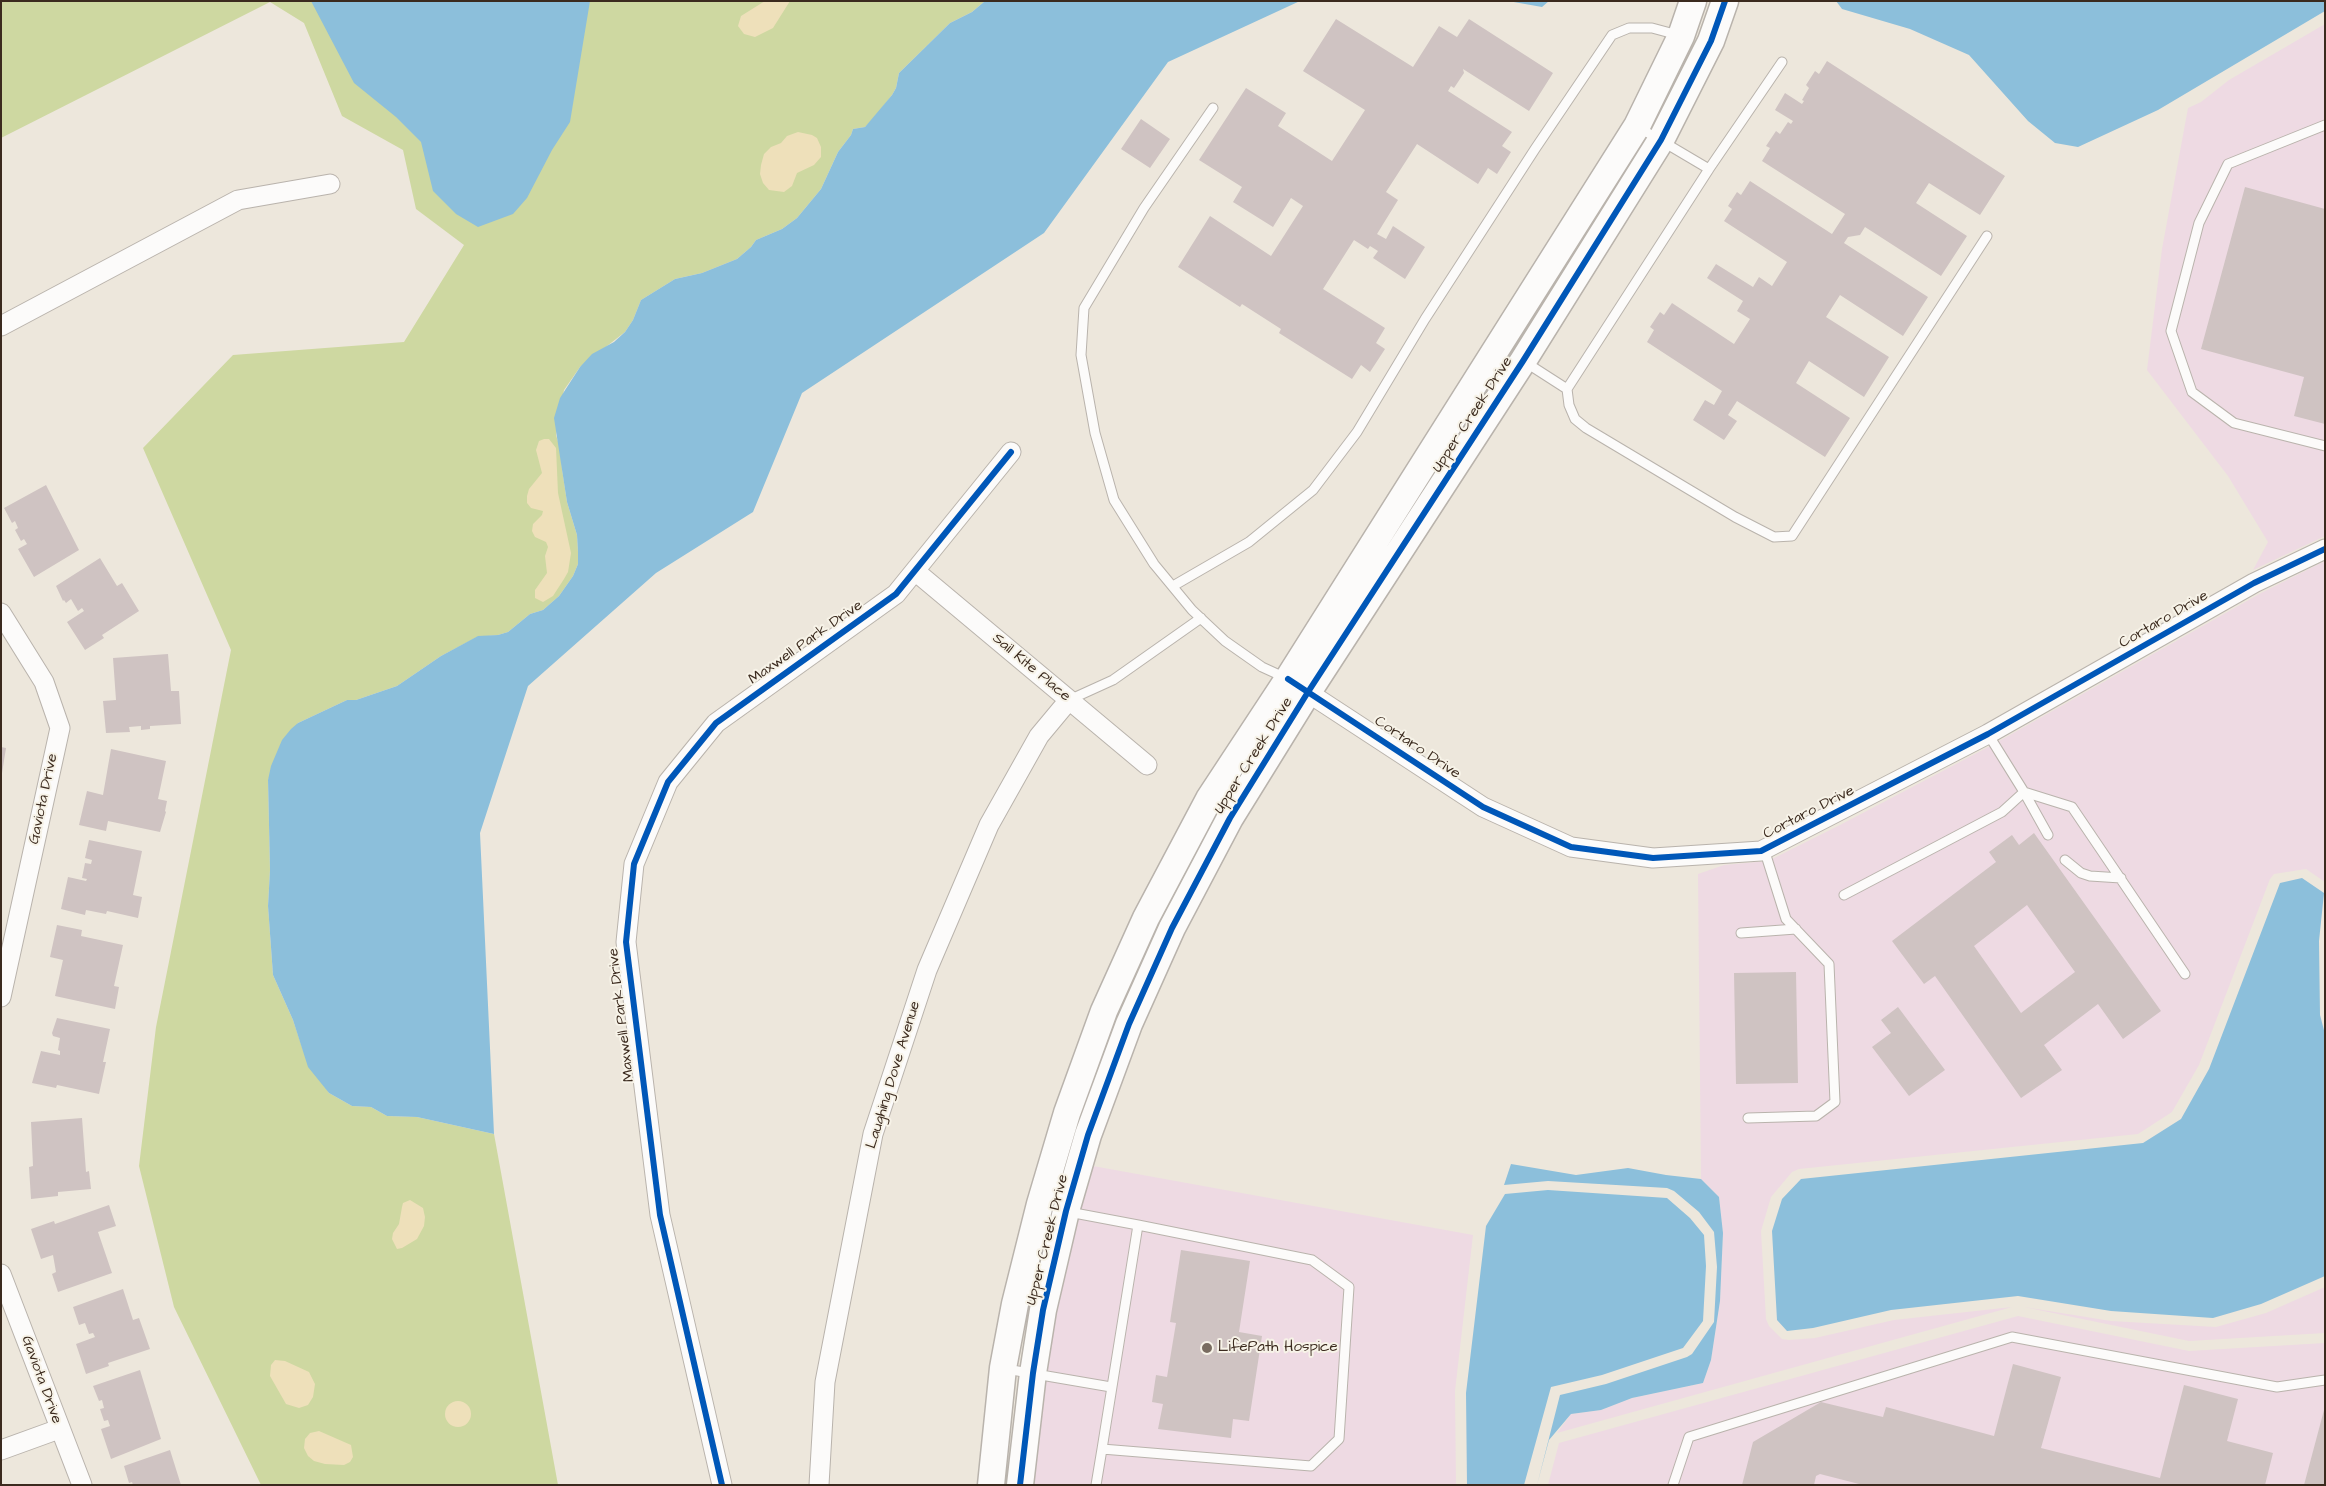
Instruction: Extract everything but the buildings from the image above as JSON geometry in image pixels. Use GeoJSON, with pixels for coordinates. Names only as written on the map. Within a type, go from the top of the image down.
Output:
{"type":"FeatureCollection","features":[{"type":"Feature","properties":{"kind":"street","name":"Upper Creek Drive"},"geometry":{"type":"LineString","coordinates":[[1020,1485],[1033,1373],[1043,1310],[1066,1211],[1088,1135],[1129,1024],[1172,928],[1298,686],[1637,126],[1681,36],[1693,1]]}},
{"type":"Feature","properties":{"kind":"street","name":"Upper Creek Drive"},"geometry":{"type":"LineString","coordinates":[[991,1485],[1004,1368],[1015,1304],[1040,1204],[1067,1114],[1104,1011],[1146,918],[1209,799],[1298,686],[1523,361],[1661,140],[1711,41],[1725,1]]}},
{"type":"Feature","properties":{"kind":"street"},"geometry":{"type":"LineString","coordinates":[[1,326],[238,200],[330,184]]}},
{"type":"Feature","properties":{"kind":"street","name":"Maxwell Park Drive"},"geometry":{"type":"LineString","coordinates":[[722,1485],[660,1214],[626,942],[634,864],[668,782],[716,723],[896,594],[1011,452]]}},
{"type":"Feature","properties":{"kind":"street","name":"Cortaro Drive"},"geometry":{"type":"LineString","coordinates":[[1298,686],[1483,807],[1571,847],[1653,858],[1764,849],[1988,734],[2254,583],[2325,549]]}},
{"type":"Feature","properties":{"kind":"street","name":"Sail Kite Place"},"geometry":{"type":"LineString","coordinates":[[916,571],[1147,765]]}},
{"type":"Feature","properties":{"kind":"street","name":"Gaviota Drive"},"geometry":{"type":"LineString","coordinates":[[1,613],[44,682],[60,728],[1,997]]}},
{"type":"Feature","properties":{"kind":"street","name":"Laughing Dove Avenue"},"geometry":{"type":"LineString","coordinates":[[819,1485],[824,1382],[873,1134],[927,970],[989,825],[1039,736],[1069,700]]}},
{"type":"Feature","properties":{"kind":"street","name":"Gaviota Drive"},"geometry":{"type":"LineString","coordinates":[[1,1274],[82,1485]]}},
{"type":"Feature","properties":{"kind":"street"},"geometry":{"type":"LineString","coordinates":[[1,1450],[59,1429]]}},
{"type":"Feature","properties":{"kind":"lane"},"geometry":{"type":"LineString","coordinates":[[1173,586],[1248,542],[1313,490],[1357,432],[1430,311],[1535,149],[1612,35],[1629,28],[1652,28],[1681,36]]}},
{"type":"Feature","properties":{"kind":"lane"},"geometry":{"type":"LineString","coordinates":[[1782,62],[1709,169],[1567,389],[1568,405],[1575,419],[1586,428],[1735,516],[1774,537],[1792,536],[1987,236]]}},
{"type":"Feature","properties":{"kind":"lane"},"geometry":{"type":"LineString","coordinates":[[1213,108],[1144,208],[1084,308],[1081,355],[1095,433],[1114,500],[1154,564],[1201,618],[1225,641],[1262,667],[1298,686]]}},
{"type":"Feature","properties":{"kind":"lane"},"geometry":{"type":"LineString","coordinates":[[2325,125],[2228,164],[2199,223],[2171,331],[2192,392],[2234,423],[2325,446]]}},
{"type":"Feature","properties":{"kind":"lane"},"geometry":{"type":"LineString","coordinates":[[1637,126],[1709,169]]}},
{"type":"Feature","properties":{"kind":"lane"},"geometry":{"type":"LineString","coordinates":[[1523,361],[1567,389]]}},
{"type":"Feature","properties":{"kind":"lane"},"geometry":{"type":"LineString","coordinates":[[1069,700],[1113,680],[1201,618]]}},
{"type":"Feature","properties":{"kind":"lane"},"geometry":{"type":"LineString","coordinates":[[1988,734],[2048,834]]}},
{"type":"Feature","properties":{"kind":"lane"},"geometry":{"type":"LineString","coordinates":[[2024,792],[2072,807],[2185,974]]}},
{"type":"Feature","properties":{"kind":"lane"},"geometry":{"type":"LineString","coordinates":[[1844,895],[2002,812],[2024,792]]}},
{"type":"Feature","properties":{"kind":"lane"},"geometry":{"type":"LineString","coordinates":[[1748,1118],[1816,1116],[1835,1102],[1829,964],[1786,919],[1764,849]]}},
{"type":"Feature","properties":{"kind":"lane"},"geometry":{"type":"LineString","coordinates":[[2065,860],[2081,873],[2090,876],[2121,878]]}},
{"type":"Feature","properties":{"kind":"lane"},"geometry":{"type":"LineString","coordinates":[[1741,933],[1796,929]]}},
{"type":"Feature","properties":{"kind":"lane"},"geometry":{"type":"LineString","coordinates":[[1066,1211],[1312,1260],[1348,1287],[1339,1439],[1311,1466],[1102,1449]]}},
{"type":"Feature","properties":{"kind":"lane"},"geometry":{"type":"LineString","coordinates":[[1096,1485],[1138,1225]]}},
{"type":"Feature","properties":{"kind":"lane"},"geometry":{"type":"LineString","coordinates":[[1673,1485],[1688,1438],[2012,1337],[2277,1387],[2325,1380]]}},
{"type":"Feature","properties":{"kind":"lane"},"geometry":{"type":"LineString","coordinates":[[1004,1368],[1111,1387]]}},
{"type":"Feature","properties":{"kind":"shaded area"},"geometry":{"type":"Polygon","coordinates":[[[2325,24],[2325,536],[2253,570],[2268,542],[2228,476],[2147,370],[2162,249],[2188,108],[2201,102],[2229,80],[2325,24]]]}},
{"type":"Feature","properties":{"kind":"shaded area"},"geometry":{"type":"Polygon","coordinates":[[[2325,561],[2325,882],[2306,869],[2274,874],[2270,879],[2199,1065],[2172,1112],[2138,1134],[1799,1169],[1792,1172],[1771,1197],[1761,1231],[1766,1319],[1769,1326],[1782,1339],[1815,1338],[1894,1320],[2012,1307],[1557,1433],[1571,1414],[1601,1410],[1632,1398],[1703,1383],[1711,1360],[1720,1301],[1723,1233],[1719,1197],[1701,1179],[1698,874],[1724,865],[1768,861],[1994,744],[2261,593],[2325,561]]]}},
{"type":"Feature","properties":{"kind":"shaded area"},"geometry":{"type":"Polygon","coordinates":[[[1093,1166],[1473,1235],[1455,1391],[1456,1485],[1033,1485],[1045,1375],[1056,1313],[1078,1214],[1093,1166]]]}},
{"type":"Feature","properties":{"kind":"shaded area"},"geometry":{"type":"Polygon","coordinates":[[[2325,1287],[2325,1333],[2189,1341],[2024,1307],[2111,1321],[2216,1327],[2266,1313],[2325,1287]]]}},
{"type":"Feature","properties":{"kind":"shaded area"},"geometry":{"type":"Polygon","coordinates":[[[2018,1316],[2189,1351],[2325,1343],[2325,1485],[1548,1485],[1559,1443],[2018,1316]]]}},
{"type":"Feature","properties":{"kind":"green space"},"geometry":{"type":"Polygon","coordinates":[[[1,1],[985,1],[972,12],[950,23],[899,73],[896,88],[892,95],[872,121],[865,127],[853,129],[851,135],[838,152],[821,189],[797,218],[782,229],[756,240],[737,259],[702,273],[675,279],[641,300],[633,320],[625,332],[580,367],[564,390],[556,435],[561,451],[567,502],[577,535],[578,552],[578,564],[573,576],[559,596],[543,610],[530,614],[508,632],[477,637],[441,656],[397,686],[356,700],[347,700],[298,723],[268,780],[270,870],[268,906],[273,975],[293,1020],[303,1050],[329,1093],[352,1106],[371,1107],[387,1116],[417,1117],[494,1134],[558,1485],[261,1485],[174,1307],[139,1166],[156,1027],[231,650],[143,448],[233,355],[404,342],[464,245],[416,209],[403,150],[342,116],[304,23],[270,2],[1,138],[1,1]]]}},
{"type":"Feature","properties":{"kind":"sand"},"geometry":{"type":"Polygon","coordinates":[[[765,1],[790,1],[773,28],[755,37],[744,34],[738,26],[741,16],[765,1]]]}},
{"type":"Feature","properties":{"kind":"sand"},"geometry":{"type":"Polygon","coordinates":[[[798,132],[817,138],[821,147],[821,157],[814,165],[797,173],[792,186],[784,192],[769,190],[763,183],[760,174],[764,154],[771,147],[781,143],[787,136],[798,132]]]}},
{"type":"Feature","properties":{"kind":"sand"},"geometry":{"type":"Polygon","coordinates":[[[549,439],[556,448],[558,493],[571,553],[568,572],[553,596],[543,602],[535,598],[535,590],[547,573],[545,556],[548,547],[546,542],[535,537],[532,531],[533,524],[542,515],[543,511],[531,508],[527,503],[527,496],[529,489],[542,473],[536,450],[539,441],[549,439]]]}},
{"type":"Feature","properties":{"kind":"sand"},"geometry":{"type":"Polygon","coordinates":[[[410,1200],[423,1208],[424,1226],[417,1239],[397,1249],[392,1239],[393,1233],[399,1224],[403,1203],[410,1200]]]}},
{"type":"Feature","properties":{"kind":"sand"},"geometry":{"type":"Polygon","coordinates":[[[275,1360],[285,1361],[309,1372],[315,1384],[313,1397],[308,1405],[299,1408],[286,1404],[270,1376],[271,1365],[275,1360]]]}},
{"type":"Feature","properties":{"kind":"sand"},"geometry":{"type":"Polygon","coordinates":[[[458,1401],[467,1405],[471,1414],[467,1423],[458,1427],[449,1423],[445,1414],[449,1405],[458,1401]]]}},
{"type":"Feature","properties":{"kind":"sand"},"geometry":{"type":"Polygon","coordinates":[[[319,1431],[351,1445],[353,1457],[350,1462],[344,1465],[325,1464],[314,1461],[308,1456],[304,1448],[305,1439],[310,1433],[319,1431]]]}},
{"type":"Feature","properties":{"kind":"water"},"geometry":{"type":"Polygon","coordinates":[[[311,1],[590,1],[570,122],[552,150],[527,198],[513,214],[478,227],[456,214],[433,191],[421,142],[396,117],[354,83],[311,1]]]}},
{"type":"Feature","properties":{"kind":"water"},"geometry":{"type":"Polygon","coordinates":[[[985,1],[1300,1],[1168,62],[1044,233],[802,393],[753,512],[656,573],[528,686],[480,833],[494,1134],[417,1117],[387,1116],[371,1107],[352,1106],[329,1093],[308,1067],[293,1020],[273,975],[268,906],[270,870],[268,780],[271,766],[282,740],[298,723],[347,700],[356,700],[397,686],[441,656],[478,636],[498,635],[508,632],[530,614],[543,610],[559,596],[573,576],[578,564],[578,552],[577,535],[567,502],[554,418],[560,398],[580,367],[592,354],[614,342],[625,332],[633,320],[641,300],[675,279],[702,273],[737,259],[756,240],[782,229],[797,218],[821,189],[838,152],[851,135],[853,129],[865,127],[892,95],[896,88],[899,73],[950,23],[972,12],[985,1]]]}},
{"type":"Feature","properties":{"kind":"water"},"geometry":{"type":"Polygon","coordinates":[[[1508,1],[1549,1],[1542,7],[1508,1]]]}},
{"type":"Feature","properties":{"kind":"water"},"geometry":{"type":"Polygon","coordinates":[[[1836,1],[2325,1],[2325,11],[2158,110],[2078,147],[2055,143],[2028,121],[1969,55],[1910,29],[1842,9],[1836,1]]]}},
{"type":"Feature","properties":{"kind":"water"},"geometry":{"type":"Polygon","coordinates":[[[2302,878],[2324,893],[2319,941],[2320,1015],[2325,1034],[2325,1276],[2261,1304],[2213,1318],[2111,1311],[2018,1296],[1891,1310],[1813,1328],[1787,1331],[1777,1320],[1772,1231],[1782,1199],[1801,1179],[2143,1143],[2181,1119],[2209,1069],[2280,883],[2302,878]]]}},
{"type":"Feature","properties":{"kind":"water"},"geometry":{"type":"Polygon","coordinates":[[[1511,1164],[1576,1175],[1628,1168],[1701,1179],[1719,1197],[1723,1233],[1720,1301],[1711,1360],[1703,1383],[1632,1398],[1601,1410],[1571,1414],[1549,1440],[1537,1485],[1560,1395],[1606,1384],[1692,1354],[1714,1322],[1717,1267],[1714,1232],[1699,1212],[1674,1191],[1667,1188],[1548,1181],[1504,1185],[1511,1164]]]}},
{"type":"Feature","properties":{"kind":"water"},"geometry":{"type":"Polygon","coordinates":[[[1548,1190],[1667,1198],[1690,1218],[1704,1235],[1706,1266],[1703,1321],[1683,1348],[1602,1375],[1551,1387],[1524,1485],[1467,1485],[1466,1393],[1486,1226],[1505,1194],[1548,1190]]]}},
{"type":"Feature","properties":{"kind":"cycle path"},"geometry":{"type":"LineString","coordinates":[[1020,1485],[1033,1373],[1043,1310],[1066,1211],[1088,1135],[1129,1024],[1172,928],[1230,818],[1308,692],[1523,361],[1661,140],[1711,41],[1725,1]]}},
{"type":"Feature","properties":{"kind":"cycle path"},"geometry":{"type":"LineString","coordinates":[[722,1485],[660,1215],[626,942],[634,864],[668,782],[716,723],[896,594],[1011,452]]}},
{"type":"Feature","properties":{"kind":"cycle path"},"geometry":{"type":"LineString","coordinates":[[1288,679],[1483,807],[1571,847],[1653,858],[1761,851],[1988,734],[2254,583],[2325,549]]}},
{"type":"Feature","properties":{"kind":"place","name":"LifePath Hospice"},"geometry":{"type":"Point","coordinates":[1207,1348]}}]}
